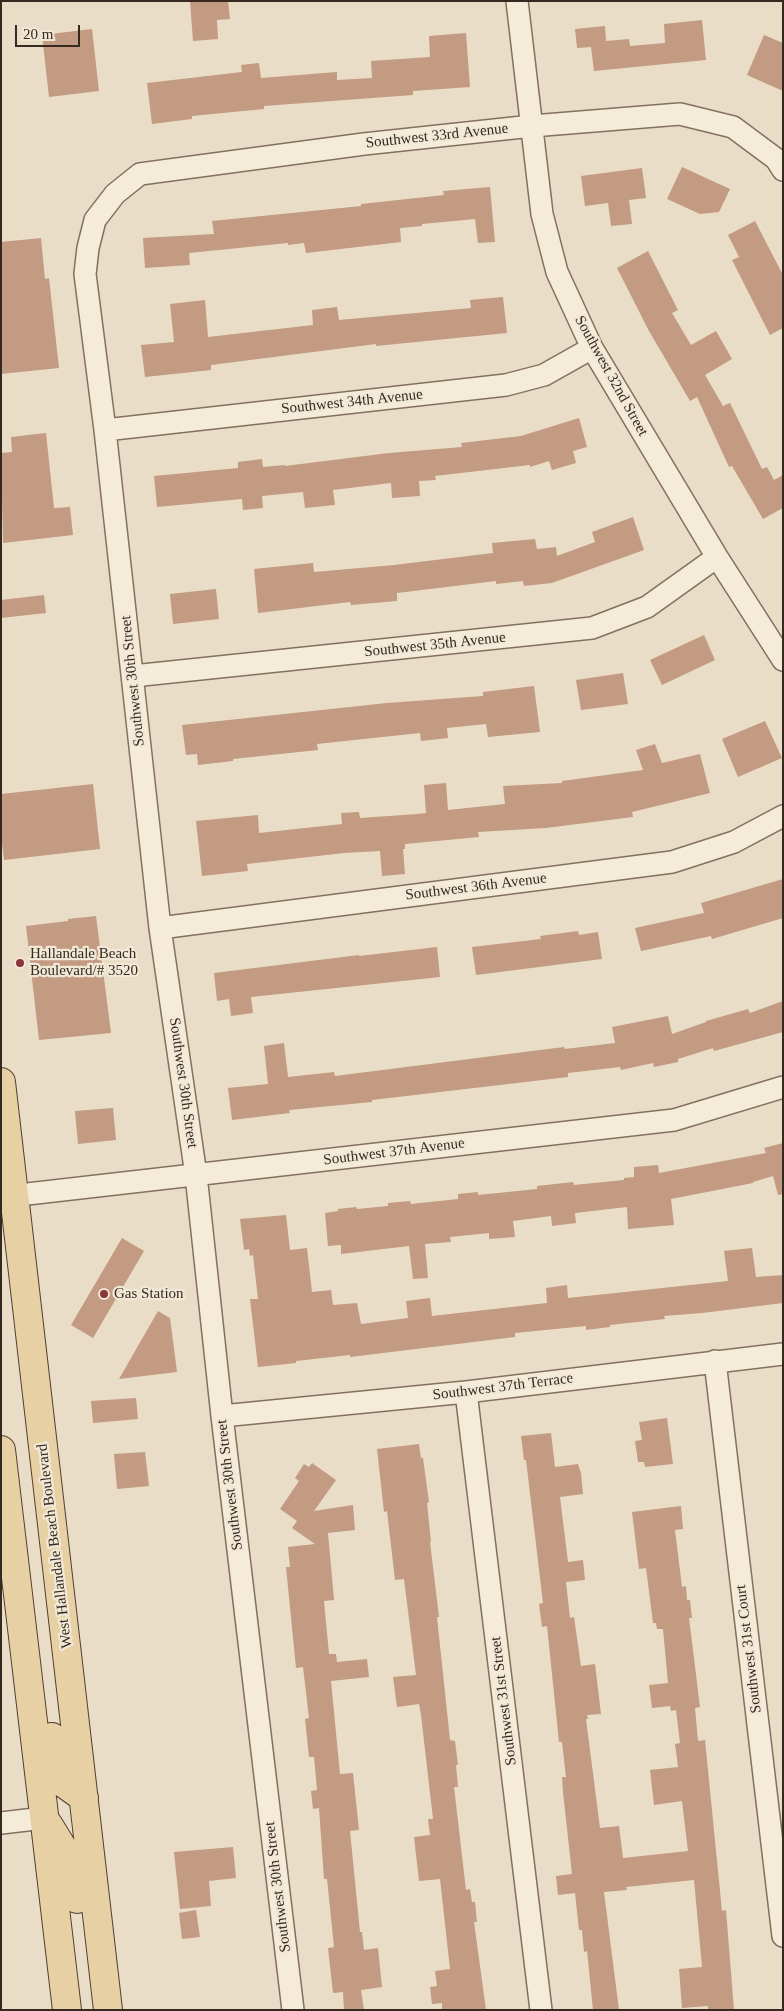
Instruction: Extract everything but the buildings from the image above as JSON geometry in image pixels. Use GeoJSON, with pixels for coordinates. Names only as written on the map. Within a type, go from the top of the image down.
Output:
{"type":"FeatureCollection","features":[{"type":"Feature","properties":{"kind":"main road","name":"West Hallandale Beach Boulevard"},"geometry":{"type":"LineString","coordinates":[[1,1082],[8,1197],[84,1798],[108,2010]]}},
{"type":"Feature","properties":{"kind":"main road"},"geometry":{"type":"LineString","coordinates":[[1,1450],[10,1608],[44,1818],[67,2010]]}},
{"type":"Feature","properties":{"kind":"main road"},"geometry":{"type":"LineString","coordinates":[[10,1608],[31,1616],[37,1625],[55,1765],[66,1785],[84,1798]]}},
{"type":"Feature","properties":{"kind":"main road"},"geometry":{"type":"LineString","coordinates":[[44,1818],[72,1863],[90,2010]]}},
{"type":"Feature","properties":{"kind":"street","name":"Southwest 32nd Street"},"geometry":{"type":"LineString","coordinates":[[516,1],[542,214],[557,272],[592,348],[717,557],[783,660]]}},
{"type":"Feature","properties":{"kind":"street","name":"Southwest 33rd Avenue"},"geometry":{"type":"LineString","coordinates":[[140,174],[364,144],[532,126],[680,114],[733,126],[776,159],[783,170]]}},
{"type":"Feature","properties":{"kind":"street","name":"Southwest 30th Street"},"geometry":{"type":"LineString","coordinates":[[140,174],[115,194],[95,220],[88,248],[85,274],[105,430],[160,928],[196,1175],[222,1416],[293,2010]]}},
{"type":"Feature","properties":{"kind":"street","name":"Southwest 34th Avenue"},"geometry":{"type":"LineString","coordinates":[[105,430],[506,385],[544,375],[592,348]]}},
{"type":"Feature","properties":{"kind":"street","name":"Southwest 35th Avenue"},"geometry":{"type":"LineString","coordinates":[[133,676],[592,628],[648,607],[717,557]]}},
{"type":"Feature","properties":{"kind":"street","name":"Southwest 36th Avenue"},"geometry":{"type":"LineString","coordinates":[[160,928],[672,862],[734,842],[783,816]]}},
{"type":"Feature","properties":{"kind":"street","name":"Southwest 37th Avenue"},"geometry":{"type":"LineString","coordinates":[[8,1197],[674,1120],[783,1087]]}},
{"type":"Feature","properties":{"kind":"street","name":"Southwest 37th Terrace"},"geometry":{"type":"LineString","coordinates":[[222,1416],[466,1392],[783,1354]]}},
{"type":"Feature","properties":{"kind":"street","name":"Southwest 31st Court"},"geometry":{"type":"LineString","coordinates":[[715,1361],[783,1936]]}},
{"type":"Feature","properties":{"kind":"street","name":"Southwest 31st Street"},"geometry":{"type":"LineString","coordinates":[[466,1392],[541,2010]]}},
{"type":"Feature","properties":{"kind":"street"},"geometry":{"type":"LineString","coordinates":[[1,1823],[44,1818]]}},
{"type":"Feature","properties":{"kind":"place","name":"Hallandale Beach Boulevard/# 3520"},"geometry":{"type":"Point","coordinates":[20,963]}},
{"type":"Feature","properties":{"kind":"place","name":"Gas Station"},"geometry":{"type":"Point","coordinates":[104,1294]}}]}
